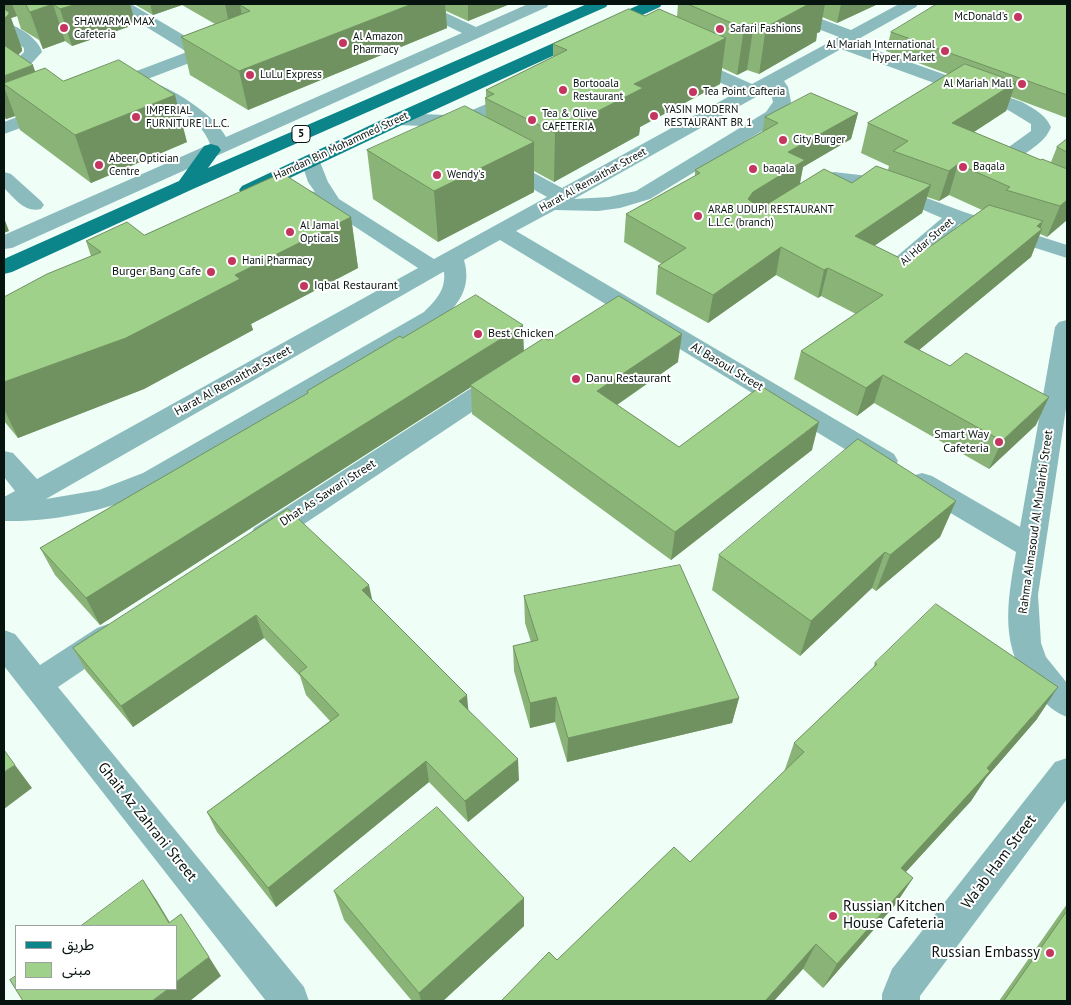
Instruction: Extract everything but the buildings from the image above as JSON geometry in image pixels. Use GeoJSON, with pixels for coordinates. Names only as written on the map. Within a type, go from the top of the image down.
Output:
{"type":"FeatureCollection","features":[{"type":"Feature","properties":{"kind":"main road","name":"Hamdan Bin Mohammed Street"},"geometry":{"type":"LineString","coordinates":[[4,267],[186,185],[600,4]]}},
{"type":"Feature","properties":{"kind":"main road","name":"Hamdan Bin Mohammed Street"},"geometry":{"type":"LineString","coordinates":[[228,199],[399,119],[654,4]]}},
{"type":"Feature","properties":{"kind":"main road"},"geometry":{"type":"LineString","coordinates":[[186,185],[215,148]]}},
{"type":"Feature","properties":{"kind":"street"},"geometry":{"type":"LineString","coordinates":[[120,4],[200,52]]}},
{"type":"Feature","properties":{"kind":"street"},"geometry":{"type":"LineString","coordinates":[[414,4],[476,33]]}},
{"type":"Feature","properties":{"kind":"street"},"geometry":{"type":"LineString","coordinates":[[4,243],[542,4]]}},
{"type":"Feature","properties":{"kind":"street"},"geometry":{"type":"LineString","coordinates":[[767,4],[878,56],[1014,106],[1035,117],[1040,123],[1042,130],[1039,136],[1006,158],[1006,165],[1014,173],[1067,196]]}},
{"type":"Feature","properties":{"kind":"street","name":"Harat Al Remaithat Street"},"geometry":{"type":"LineString","coordinates":[[4,511],[443,263],[910,4]]}},
{"type":"Feature","properties":{"kind":"street"},"geometry":{"type":"LineString","coordinates":[[4,70],[20,65],[33,52],[32,46],[10,25]]}},
{"type":"Feature","properties":{"kind":"street"},"geometry":{"type":"LineString","coordinates":[[88,96],[236,38]]}},
{"type":"Feature","properties":{"kind":"street"},"geometry":{"type":"LineString","coordinates":[[670,53],[753,91]]}},
{"type":"Feature","properties":{"kind":"street"},"geometry":{"type":"LineString","coordinates":[[134,79],[206,121],[216,133],[215,148]]}},
{"type":"Feature","properties":{"kind":"street"},"geometry":{"type":"LineString","coordinates":[[486,155],[557,200],[575,206],[600,206],[623,202],[643,195],[773,116],[782,102],[779,87],[773,80]]}},
{"type":"Feature","properties":{"kind":"street"},"geometry":{"type":"LineString","coordinates":[[399,119],[445,121],[469,118],[533,89]]}},
{"type":"Feature","properties":{"kind":"street"},"geometry":{"type":"LineString","coordinates":[[4,128],[69,103]]}},
{"type":"Feature","properties":{"kind":"street"},"geometry":{"type":"LineString","coordinates":[[310,161],[318,182],[332,203]]}},
{"type":"Feature","properties":{"kind":"street"},"geometry":{"type":"LineString","coordinates":[[4,178],[34,205]]}},
{"type":"Feature","properties":{"kind":"street","name":"Al Hdar Street"},"geometry":{"type":"LineString","coordinates":[[789,204],[827,180],[852,178],[957,216],[1067,252]]}},
{"type":"Feature","properties":{"kind":"street"},"geometry":{"type":"LineString","coordinates":[[4,511],[33,512],[56,510],[95,502],[154,480],[432,317],[444,306],[452,294],[456,276],[443,263],[332,203],[295,193],[254,187]]}},
{"type":"Feature","properties":{"kind":"street","name":"Al Hdar Street"},"geometry":{"type":"LineString","coordinates":[[897,268],[957,216]]}},
{"type":"Feature","properties":{"kind":"street","name":"Al Basoul Street"},"geometry":{"type":"LineString","coordinates":[[500,232],[1031,547]]}},
{"type":"Feature","properties":{"kind":"street"},"geometry":{"type":"LineString","coordinates":[[596,320],[621,303]]}},
{"type":"Feature","properties":{"kind":"street","name":"Rahma Almasoud Al Muhairbi Street"},"geometry":{"type":"LineString","coordinates":[[1067,327],[1022,595],[1021,627],[1025,649],[1034,666],[1048,686],[1067,703]]}},
{"type":"Feature","properties":{"kind":"street","name":"Dhat As Sawari Street"},"geometry":{"type":"LineString","coordinates":[[241,550],[521,368]]}},
{"type":"Feature","properties":{"kind":"street"},"geometry":{"type":"LineString","coordinates":[[4,460],[33,493]]}},
{"type":"Feature","properties":{"kind":"street"},"geometry":{"type":"LineString","coordinates":[[36,684],[126,625]]}},
{"type":"Feature","properties":{"kind":"street","name":"Ghait Az Zahrani Street"},"geometry":{"type":"LineString","coordinates":[[4,643],[290,1001]]}},
{"type":"Feature","properties":{"kind":"street","name":"Wa'ab Ham Street"},"geometry":{"type":"LineString","coordinates":[[901,1001],[901,994],[906,984],[1067,773]]}},
{"type":"Feature","properties":{"kind":"place","name":"McDonald's"},"geometry":{"type":"Point","coordinates":[1018,17]}},
{"type":"Feature","properties":{"kind":"place","name":"SHAWARMA MAX Cafeteria"},"geometry":{"type":"Point","coordinates":[64,28]}},
{"type":"Feature","properties":{"kind":"place","name":"Safari Fashions"},"geometry":{"type":"Point","coordinates":[720,29]}},
{"type":"Feature","properties":{"kind":"place","name":"Al Amazon Pharmacy"},"geometry":{"type":"Point","coordinates":[343,43]}},
{"type":"Feature","properties":{"kind":"place","name":"Al Mariah International Hyper Market"},"geometry":{"type":"Point","coordinates":[945,51]}},
{"type":"Feature","properties":{"kind":"place","name":"LuLu Express"},"geometry":{"type":"Point","coordinates":[250,75]}},
{"type":"Feature","properties":{"kind":"place","name":"Al Mariah Mall"},"geometry":{"type":"Point","coordinates":[1022,84]}},
{"type":"Feature","properties":{"kind":"place","name":"Bortooala Restaurant"},"geometry":{"type":"Point","coordinates":[563,90]}},
{"type":"Feature","properties":{"kind":"place","name":"Tea Point Cafteria"},"geometry":{"type":"Point","coordinates":[693,92]}},
{"type":"Feature","properties":{"kind":"place","name":"YASIN MODERN RESTAURANT BR 1"},"geometry":{"type":"Point","coordinates":[654,116]}},
{"type":"Feature","properties":{"kind":"place","name":"IMPERIAL FURNITURE L.L.C."},"geometry":{"type":"Point","coordinates":[136,117]}},
{"type":"Feature","properties":{"kind":"place","name":"Tea & Olive CAFETERIA"},"geometry":{"type":"Point","coordinates":[532,120]}},
{"type":"Feature","properties":{"kind":"place","name":"City Burger"},"geometry":{"type":"Point","coordinates":[783,140]}},
{"type":"Feature","properties":{"kind":"place","name":"Abeer Optician Centre"},"geometry":{"type":"Point","coordinates":[99,165]}},
{"type":"Feature","properties":{"kind":"place","name":"Baqala"},"geometry":{"type":"Point","coordinates":[963,167]}},
{"type":"Feature","properties":{"kind":"place","name":"baqala"},"geometry":{"type":"Point","coordinates":[753,169]}},
{"type":"Feature","properties":{"kind":"place","name":"Wendy's"},"geometry":{"type":"Point","coordinates":[437,175]}},
{"type":"Feature","properties":{"kind":"place","name":"ARAB UDUPI RESTAURANT L.L.C. (branch)"},"geometry":{"type":"Point","coordinates":[698,216]}},
{"type":"Feature","properties":{"kind":"place","name":"Al Jamal Opticals"},"geometry":{"type":"Point","coordinates":[290,232]}},
{"type":"Feature","properties":{"kind":"place","name":"Hani Pharmacy"},"geometry":{"type":"Point","coordinates":[232,261]}},
{"type":"Feature","properties":{"kind":"place","name":"Burger Bang Cafe"},"geometry":{"type":"Point","coordinates":[211,272]}},
{"type":"Feature","properties":{"kind":"place","name":"Iqbal Restaurant"},"geometry":{"type":"Point","coordinates":[304,286]}},
{"type":"Feature","properties":{"kind":"place","name":"Best Chicken"},"geometry":{"type":"Point","coordinates":[478,334]}},
{"type":"Feature","properties":{"kind":"place","name":"Danu Restaurant"},"geometry":{"type":"Point","coordinates":[576,379]}},
{"type":"Feature","properties":{"kind":"place","name":"Smart Way Cafeteria"},"geometry":{"type":"Point","coordinates":[999,442]}},
{"type":"Feature","properties":{"kind":"place","name":"Russian Kitchen House Cafeteria"},"geometry":{"type":"Point","coordinates":[833,916]}},
{"type":"Feature","properties":{"kind":"place","name":"Russian Embassy"},"geometry":{"type":"Point","coordinates":[1050,953]}}]}
